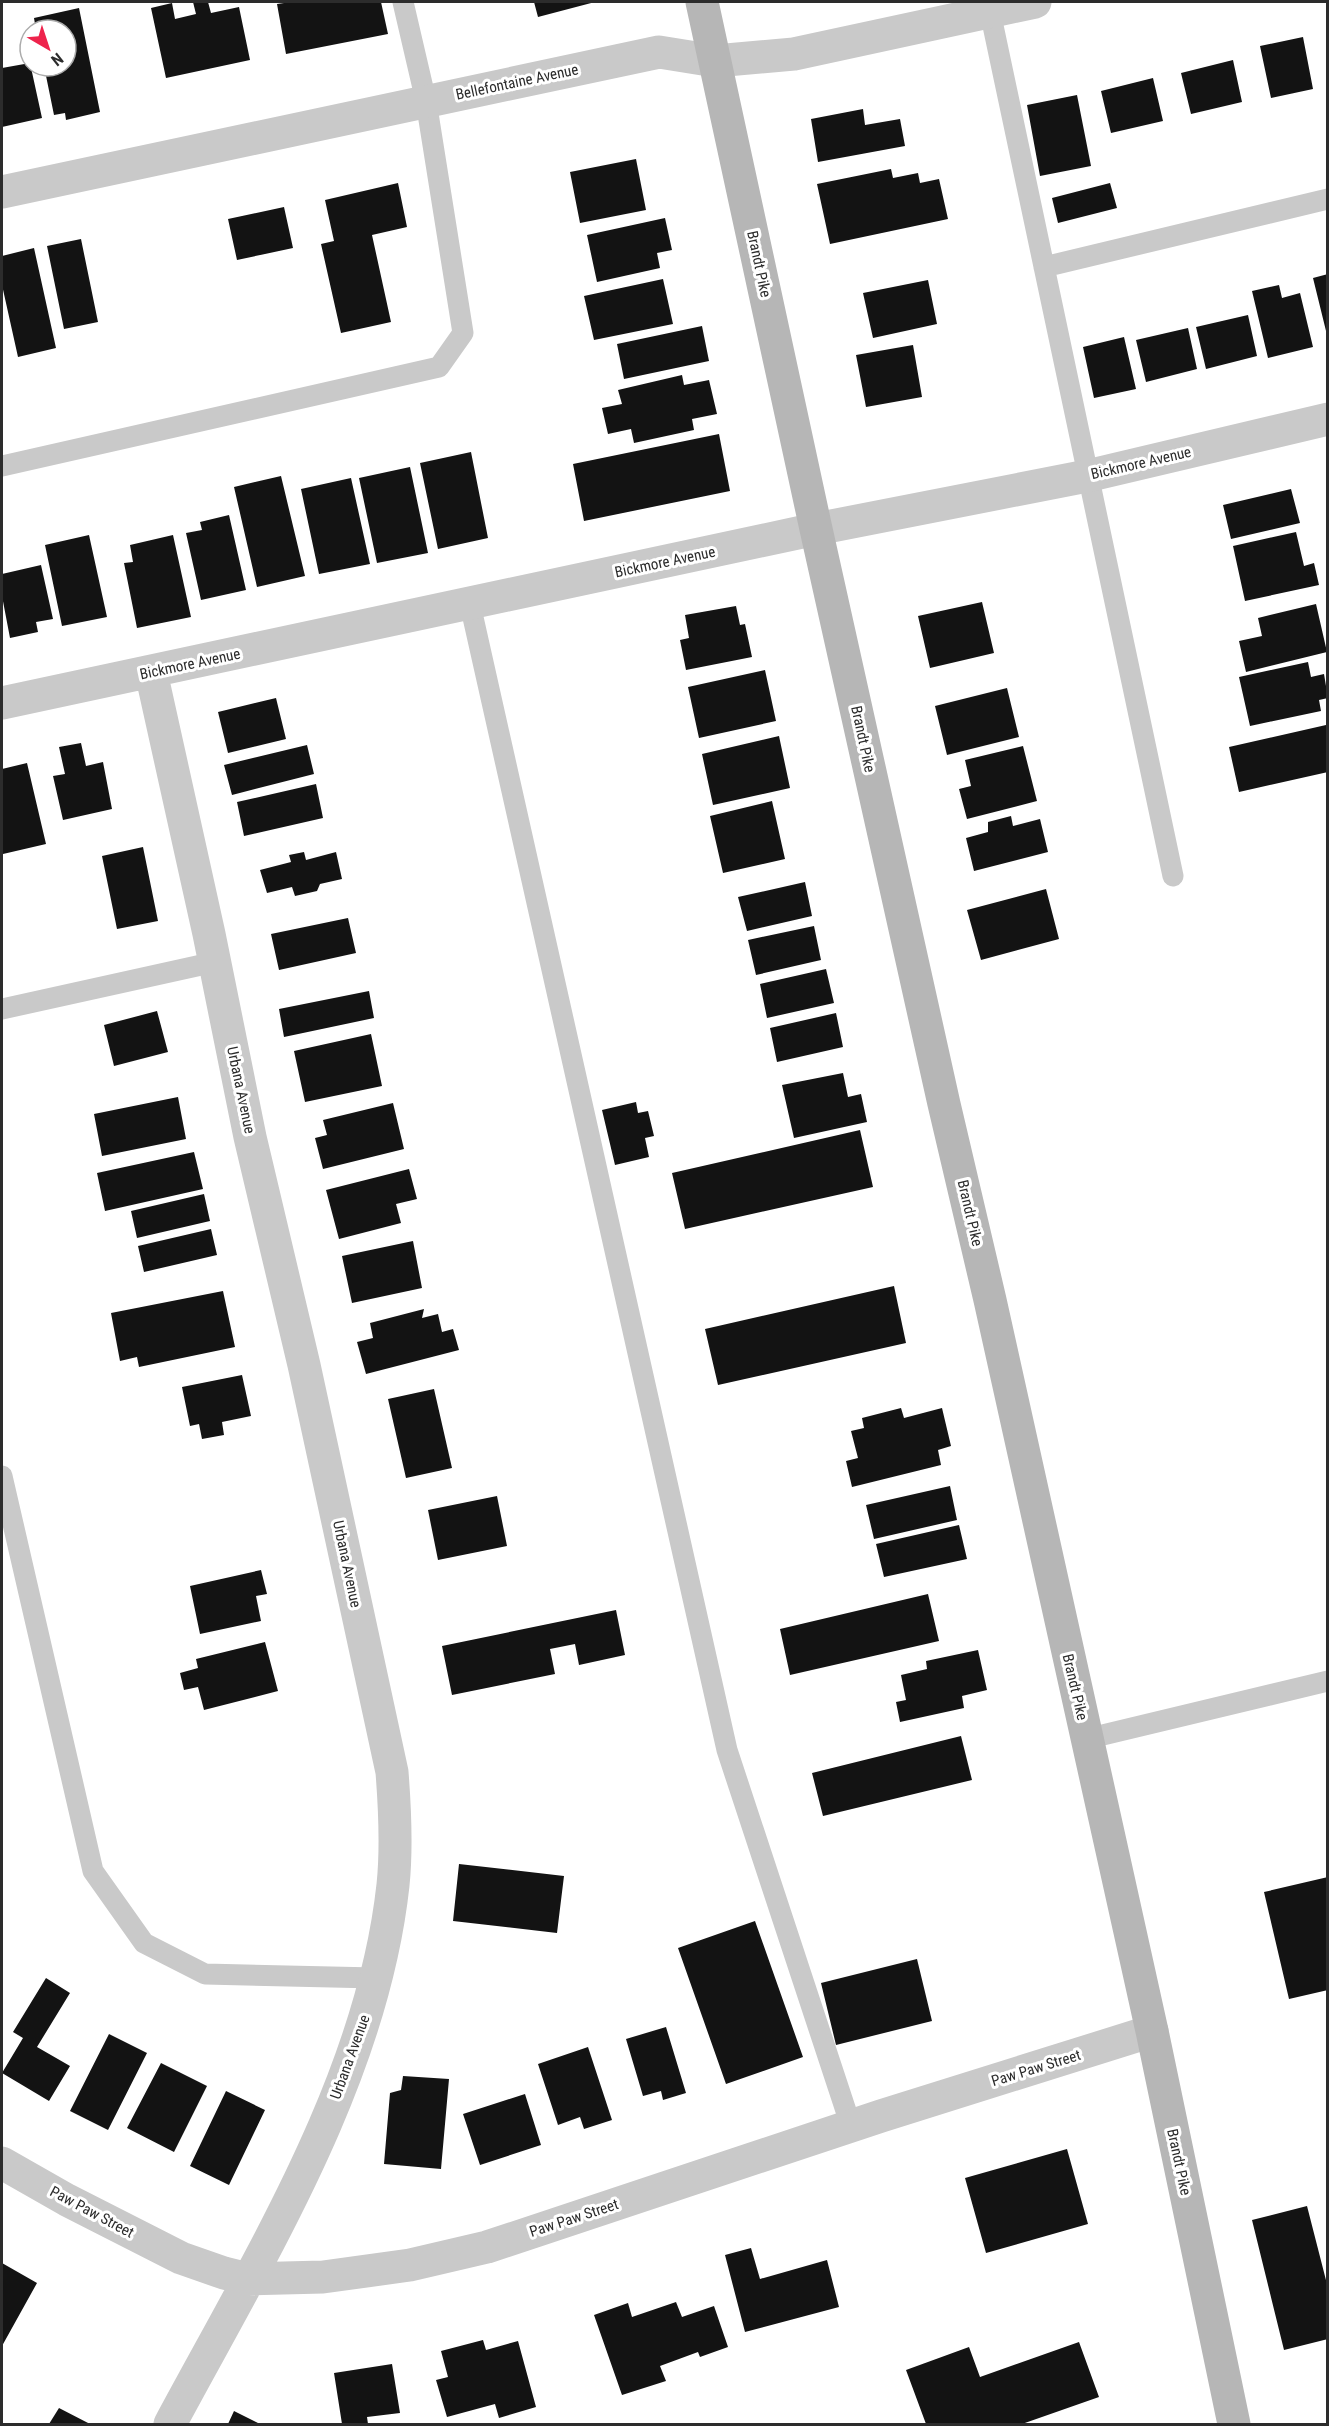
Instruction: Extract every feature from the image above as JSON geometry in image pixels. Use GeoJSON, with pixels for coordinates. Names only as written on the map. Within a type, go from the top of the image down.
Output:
{"type":"FeatureCollection","features":[{"type":"Feature","properties":{"kind":"main road","name":"Brandt Pike"},"geometry":{"type":"LineString","coordinates":[[702,2],[816,529],[944,1104],[993,1311],[1152,2031],[1234,2424]]}},
{"type":"Feature","properties":{"kind":"street","name":"Bellefontaine Avenue"},"geometry":{"type":"LineString","coordinates":[[2,192],[659,52],[715,61],[794,54],[989,6],[1035,2]]}},
{"type":"Feature","properties":{"kind":"street","name":"Bickmore Avenue"},"geometry":{"type":"LineString","coordinates":[[2,704],[816,529],[1087,476],[1328,419]]}},
{"type":"Feature","properties":{"kind":"street","name":"Urbana Avenue"},"geometry":{"type":"LineString","coordinates":[[151,672],[215,962],[250,1137],[304,1365],[392,1772],[396,1828],[393,1886],[376,1978],[341,2084],[298,2183],[170,2424]]}},
{"type":"Feature","properties":{"kind":"street","name":"Paw Paw Street"},"geometry":{"type":"LineString","coordinates":[[2,2163],[67,2200],[181,2258],[248,2279],[323,2277],[410,2265],[487,2247],[851,2126],[1152,2031]]}},
{"type":"Feature","properties":{"kind":"lane"},"geometry":{"type":"LineString","coordinates":[[2,466],[439,367],[463,333],[426,101],[403,2]]}},
{"type":"Feature","properties":{"kind":"lane"},"geometry":{"type":"LineString","coordinates":[[989,6],[1173,876]]}},
{"type":"Feature","properties":{"kind":"lane"},"geometry":{"type":"LineString","coordinates":[[1044,267],[1328,199]]}},
{"type":"Feature","properties":{"kind":"lane"},"geometry":{"type":"LineString","coordinates":[[470,604],[727,1750],[851,2126]]}},
{"type":"Feature","properties":{"kind":"lane"},"geometry":{"type":"LineString","coordinates":[[2,1010],[215,962]]}},
{"type":"Feature","properties":{"kind":"lane"},"geometry":{"type":"LineString","coordinates":[[2,1476],[93,1871],[144,1943],[205,1974],[376,1978]]}},
{"type":"Feature","properties":{"kind":"lane"},"geometry":{"type":"LineString","coordinates":[[1086,1739],[1328,1682]]}},
{"type":"Feature","properties":{"kind":"building"},"geometry":{"type":"Polygon","coordinates":[[[193,2],[208,2],[211,13],[239,7],[250,60],[166,78],[151,8],[172,3],[175,19],[196,14],[193,2]]]}},
{"type":"Feature","properties":{"kind":"building"},"geometry":{"type":"Polygon","coordinates":[[[381,2],[388,34],[286,54],[277,4],[381,2]]]}},
{"type":"Feature","properties":{"kind":"building"},"geometry":{"type":"Polygon","coordinates":[[[534,2],[595,2],[538,17],[534,2]]]}},
{"type":"Feature","properties":{"kind":"building"},"geometry":{"type":"Polygon","coordinates":[[[79,8],[100,112],[66,120],[65,113],[54,115],[46,78],[78,78],[78,18],[34,18],[79,8]]]}},
{"type":"Feature","properties":{"kind":"building"},"geometry":{"type":"Polygon","coordinates":[[[1303,37],[1313,89],[1271,98],[1260,46],[1303,37]]]}},
{"type":"Feature","properties":{"kind":"building"},"geometry":{"type":"Polygon","coordinates":[[[1233,60],[1242,102],[1191,114],[1181,73],[1233,60]]]}},
{"type":"Feature","properties":{"kind":"building"},"geometry":{"type":"Polygon","coordinates":[[[18,65],[18,78],[33,78],[42,118],[2,127],[2,68],[18,65]]]}},
{"type":"Feature","properties":{"kind":"building"},"geometry":{"type":"Polygon","coordinates":[[[1153,78],[1163,121],[1111,133],[1101,91],[1153,78]]]}},
{"type":"Feature","properties":{"kind":"building"},"geometry":{"type":"Polygon","coordinates":[[[1077,95],[1091,166],[1040,176],[1027,105],[1077,95]]]}},
{"type":"Feature","properties":{"kind":"building"},"geometry":{"type":"Polygon","coordinates":[[[863,109],[865,125],[900,119],[905,146],[818,162],[811,119],[863,109]]]}},
{"type":"Feature","properties":{"kind":"building"},"geometry":{"type":"Polygon","coordinates":[[[636,159],[646,210],[580,223],[570,172],[636,159]]]}},
{"type":"Feature","properties":{"kind":"building"},"geometry":{"type":"Polygon","coordinates":[[[891,169],[893,178],[918,173],[920,183],[939,179],[948,219],[830,244],[817,184],[891,169]]]}},
{"type":"Feature","properties":{"kind":"building"},"geometry":{"type":"Polygon","coordinates":[[[398,183],[407,227],[372,235],[391,322],[341,333],[321,244],[334,241],[325,200],[398,183]]]}},
{"type":"Feature","properties":{"kind":"building"},"geometry":{"type":"Polygon","coordinates":[[[1110,183],[1117,208],[1058,223],[1052,198],[1110,183]]]}},
{"type":"Feature","properties":{"kind":"building"},"geometry":{"type":"Polygon","coordinates":[[[284,207],[293,248],[237,260],[228,219],[284,207]]]}},
{"type":"Feature","properties":{"kind":"building"},"geometry":{"type":"Polygon","coordinates":[[[665,218],[672,250],[657,253],[660,268],[597,282],[587,235],[665,218]]]}},
{"type":"Feature","properties":{"kind":"building"},"geometry":{"type":"Polygon","coordinates":[[[81,239],[98,322],[64,329],[47,246],[81,239]]]}},
{"type":"Feature","properties":{"kind":"building"},"geometry":{"type":"Polygon","coordinates":[[[34,248],[56,348],[18,357],[2,285],[2,256],[34,248]]]}},
{"type":"Feature","properties":{"kind":"building"},"geometry":{"type":"Polygon","coordinates":[[[1328,274],[1328,335],[1327,335],[1313,278],[1328,274]]]}},
{"type":"Feature","properties":{"kind":"building"},"geometry":{"type":"Polygon","coordinates":[[[663,279],[673,324],[594,340],[584,296],[663,279]]]}},
{"type":"Feature","properties":{"kind":"building"},"geometry":{"type":"Polygon","coordinates":[[[928,280],[937,324],[873,338],[863,293],[928,280]]]}},
{"type":"Feature","properties":{"kind":"building"},"geometry":{"type":"Polygon","coordinates":[[[1279,285],[1282,298],[1300,293],[1313,347],[1268,358],[1252,291],[1279,285]]]}},
{"type":"Feature","properties":{"kind":"building"},"geometry":{"type":"Polygon","coordinates":[[[1248,315],[1257,356],[1206,369],[1196,327],[1248,315]]]}},
{"type":"Feature","properties":{"kind":"building"},"geometry":{"type":"Polygon","coordinates":[[[702,326],[709,361],[624,379],[617,344],[702,326]]]}},
{"type":"Feature","properties":{"kind":"building"},"geometry":{"type":"Polygon","coordinates":[[[1188,328],[1197,369],[1146,382],[1136,340],[1188,328]]]}},
{"type":"Feature","properties":{"kind":"building"},"geometry":{"type":"Polygon","coordinates":[[[1124,337],[1136,389],[1094,398],[1083,347],[1124,337]]]}},
{"type":"Feature","properties":{"kind":"building"},"geometry":{"type":"Polygon","coordinates":[[[913,345],[922,397],[866,407],[856,355],[913,345]]]}},
{"type":"Feature","properties":{"kind":"building"},"geometry":{"type":"Polygon","coordinates":[[[682,375],[684,385],[709,380],[717,414],[692,419],[694,430],[634,443],[631,429],[608,434],[602,408],[622,404],[618,390],[682,375]]]}},
{"type":"Feature","properties":{"kind":"building"},"geometry":{"type":"Polygon","coordinates":[[[719,434],[730,491],[584,521],[573,464],[719,434]]]}},
{"type":"Feature","properties":{"kind":"building"},"geometry":{"type":"Polygon","coordinates":[[[471,452],[488,538],[438,549],[420,463],[471,452]]]}},
{"type":"Feature","properties":{"kind":"building"},"geometry":{"type":"Polygon","coordinates":[[[410,467],[428,553],[377,563],[359,478],[410,467]]]}},
{"type":"Feature","properties":{"kind":"building"},"geometry":{"type":"Polygon","coordinates":[[[281,476],[305,576],[257,587],[234,487],[281,476]]]}},
{"type":"Feature","properties":{"kind":"building"},"geometry":{"type":"Polygon","coordinates":[[[351,478],[370,564],[319,574],[301,489],[351,478]]]}},
{"type":"Feature","properties":{"kind":"building"},"geometry":{"type":"Polygon","coordinates":[[[1291,489],[1300,523],[1231,539],[1223,505],[1291,489]]]}},
{"type":"Feature","properties":{"kind":"building"},"geometry":{"type":"Polygon","coordinates":[[[229,515],[246,590],[201,600],[186,533],[202,530],[200,522],[229,515]]]}},
{"type":"Feature","properties":{"kind":"building"},"geometry":{"type":"Polygon","coordinates":[[[1296,532],[1304,566],[1314,563],[1319,585],[1245,601],[1233,546],[1296,532]]]}},
{"type":"Feature","properties":{"kind":"building"},"geometry":{"type":"Polygon","coordinates":[[[89,535],[107,617],[62,626],[45,545],[89,535]]]}},
{"type":"Feature","properties":{"kind":"building"},"geometry":{"type":"Polygon","coordinates":[[[173,535],[191,617],[137,628],[124,563],[133,562],[130,545],[173,535]]]}},
{"type":"Feature","properties":{"kind":"building"},"geometry":{"type":"Polygon","coordinates":[[[41,565],[53,619],[36,622],[38,632],[10,638],[2,596],[2,574],[41,565]]]}},
{"type":"Feature","properties":{"kind":"building"},"geometry":{"type":"Polygon","coordinates":[[[982,602],[994,653],[930,668],[918,616],[982,602]]]}},
{"type":"Feature","properties":{"kind":"building"},"geometry":{"type":"Polygon","coordinates":[[[1316,604],[1327,652],[1246,672],[1239,641],[1262,636],[1258,618],[1316,604]]]}},
{"type":"Feature","properties":{"kind":"building"},"geometry":{"type":"Polygon","coordinates":[[[736,606],[740,625],[745,624],[752,657],[686,670],[680,640],[689,638],[685,615],[736,606]]]}},
{"type":"Feature","properties":{"kind":"building"},"geometry":{"type":"Polygon","coordinates":[[[1308,662],[1311,677],[1324,674],[1328,698],[1319,700],[1321,711],[1250,726],[1239,677],[1308,662]]]}},
{"type":"Feature","properties":{"kind":"building"},"geometry":{"type":"Polygon","coordinates":[[[765,670],[776,721],[699,738],[688,687],[765,670]]]}},
{"type":"Feature","properties":{"kind":"building"},"geometry":{"type":"Polygon","coordinates":[[[1007,688],[1019,737],[947,755],[935,706],[1007,688]]]}},
{"type":"Feature","properties":{"kind":"building"},"geometry":{"type":"Polygon","coordinates":[[[276,698],[286,739],[228,753],[218,712],[276,698]]]}},
{"type":"Feature","properties":{"kind":"building"},"geometry":{"type":"Polygon","coordinates":[[[1326,725],[1328,772],[1239,792],[1229,747],[1326,725]]]}},
{"type":"Feature","properties":{"kind":"building"},"geometry":{"type":"Polygon","coordinates":[[[779,736],[790,788],[713,805],[702,754],[779,736]]]}},
{"type":"Feature","properties":{"kind":"building"},"geometry":{"type":"Polygon","coordinates":[[[81,743],[86,766],[103,762],[112,809],[63,820],[53,776],[65,774],[59,747],[81,743]]]}},
{"type":"Feature","properties":{"kind":"building"},"geometry":{"type":"Polygon","coordinates":[[[307,745],[314,774],[232,795],[224,765],[307,745]]]}},
{"type":"Feature","properties":{"kind":"building"},"geometry":{"type":"Polygon","coordinates":[[[1023,746],[1037,801],[967,819],[959,789],[971,786],[965,760],[1023,746]]]}},
{"type":"Feature","properties":{"kind":"building"},"geometry":{"type":"Polygon","coordinates":[[[27,763],[46,844],[3,854],[2,769],[27,763]]]}},
{"type":"Feature","properties":{"kind":"building"},"geometry":{"type":"Polygon","coordinates":[[[316,784],[323,818],[244,836],[237,802],[316,784]]]}},
{"type":"Feature","properties":{"kind":"building"},"geometry":{"type":"Polygon","coordinates":[[[772,801],[785,859],[723,873],[710,816],[772,801]]]}},
{"type":"Feature","properties":{"kind":"building"},"geometry":{"type":"Polygon","coordinates":[[[1011,816],[1013,826],[1040,819],[1048,852],[974,871],[966,838],[988,832],[988,822],[1011,816]]]}},
{"type":"Feature","properties":{"kind":"building"},"geometry":{"type":"Polygon","coordinates":[[[143,847],[158,921],[117,929],[102,856],[143,847]]]}},
{"type":"Feature","properties":{"kind":"building"},"geometry":{"type":"Polygon","coordinates":[[[304,852],[306,860],[336,852],[342,879],[320,884],[317,891],[295,896],[292,887],[267,893],[260,870],[291,862],[289,855],[304,852]]]}},
{"type":"Feature","properties":{"kind":"building"},"geometry":{"type":"Polygon","coordinates":[[[805,882],[812,916],[747,931],[738,897],[805,882]]]}},
{"type":"Feature","properties":{"kind":"building"},"geometry":{"type":"Polygon","coordinates":[[[1046,889],[1059,939],[981,960],[967,910],[1046,889]]]}},
{"type":"Feature","properties":{"kind":"building"},"geometry":{"type":"Polygon","coordinates":[[[348,918],[356,953],[279,970],[271,934],[348,918]]]}},
{"type":"Feature","properties":{"kind":"building"},"geometry":{"type":"Polygon","coordinates":[[[814,926],[821,960],[756,975],[748,940],[814,926]]]}},
{"type":"Feature","properties":{"kind":"building"},"geometry":{"type":"Polygon","coordinates":[[[826,969],[834,1003],[767,1018],[760,984],[826,969]]]}},
{"type":"Feature","properties":{"kind":"building"},"geometry":{"type":"Polygon","coordinates":[[[369,991],[374,1018],[284,1037],[279,1009],[369,991]]]}},
{"type":"Feature","properties":{"kind":"building"},"geometry":{"type":"Polygon","coordinates":[[[157,1011],[168,1052],[114,1066],[104,1025],[157,1011]]]}},
{"type":"Feature","properties":{"kind":"building"},"geometry":{"type":"Polygon","coordinates":[[[836,1013],[843,1047],[777,1062],[770,1028],[836,1013]]]}},
{"type":"Feature","properties":{"kind":"building"},"geometry":{"type":"Polygon","coordinates":[[[371,1034],[382,1086],[305,1102],[294,1051],[371,1034]]]}},
{"type":"Feature","properties":{"kind":"building"},"geometry":{"type":"Polygon","coordinates":[[[843,1073],[848,1097],[861,1094],[867,1122],[794,1138],[782,1085],[843,1073]]]}},
{"type":"Feature","properties":{"kind":"building"},"geometry":{"type":"Polygon","coordinates":[[[178,1097],[186,1139],[102,1156],[94,1114],[178,1097]]]}},
{"type":"Feature","properties":{"kind":"building"},"geometry":{"type":"Polygon","coordinates":[[[636,1102],[638,1113],[648,1111],[654,1136],[645,1138],[649,1157],[615,1165],[602,1110],[636,1102]]]}},
{"type":"Feature","properties":{"kind":"building"},"geometry":{"type":"Polygon","coordinates":[[[393,1103],[404,1149],[323,1169],[315,1138],[327,1135],[323,1120],[393,1103]]]}},
{"type":"Feature","properties":{"kind":"building"},"geometry":{"type":"Polygon","coordinates":[[[860,1130],[873,1187],[685,1229],[672,1173],[860,1130]]]}},
{"type":"Feature","properties":{"kind":"building"},"geometry":{"type":"Polygon","coordinates":[[[194,1152],[203,1189],[105,1211],[97,1173],[194,1152]]]}},
{"type":"Feature","properties":{"kind":"building"},"geometry":{"type":"Polygon","coordinates":[[[409,1169],[417,1199],[396,1204],[401,1223],[339,1239],[326,1190],[409,1169]]]}},
{"type":"Feature","properties":{"kind":"building"},"geometry":{"type":"Polygon","coordinates":[[[204,1194],[210,1221],[137,1238],[131,1211],[204,1194]]]}},
{"type":"Feature","properties":{"kind":"building"},"geometry":{"type":"Polygon","coordinates":[[[211,1229],[217,1255],[144,1272],[138,1246],[211,1229]]]}},
{"type":"Feature","properties":{"kind":"building"},"geometry":{"type":"Polygon","coordinates":[[[413,1241],[422,1288],[352,1303],[342,1256],[413,1241]]]}},
{"type":"Feature","properties":{"kind":"building"},"geometry":{"type":"Polygon","coordinates":[[[894,1286],[906,1343],[718,1385],[705,1329],[894,1286]]]}},
{"type":"Feature","properties":{"kind":"building"},"geometry":{"type":"Polygon","coordinates":[[[223,1291],[235,1347],[139,1367],[137,1357],[120,1361],[111,1313],[223,1291]]]}},
{"type":"Feature","properties":{"kind":"building"},"geometry":{"type":"Polygon","coordinates":[[[424,1309],[422,1318],[438,1314],[442,1332],[453,1329],[459,1350],[366,1374],[357,1342],[373,1338],[370,1323],[424,1309]]]}},
{"type":"Feature","properties":{"kind":"building"},"geometry":{"type":"Polygon","coordinates":[[[242,1375],[251,1416],[222,1422],[224,1435],[202,1439],[199,1424],[190,1426],[182,1387],[242,1375]]]}},
{"type":"Feature","properties":{"kind":"building"},"geometry":{"type":"Polygon","coordinates":[[[434,1389],[452,1468],[406,1478],[388,1399],[434,1389]]]}},
{"type":"Feature","properties":{"kind":"building"},"geometry":{"type":"Polygon","coordinates":[[[901,1408],[904,1418],[942,1408],[951,1446],[938,1450],[941,1465],[852,1487],[846,1461],[858,1458],[851,1431],[864,1428],[862,1418],[901,1408]]]}},
{"type":"Feature","properties":{"kind":"building"},"geometry":{"type":"Polygon","coordinates":[[[950,1486],[957,1520],[874,1539],[866,1505],[950,1486]]]}},
{"type":"Feature","properties":{"kind":"building"},"geometry":{"type":"Polygon","coordinates":[[[497,1496],[507,1546],[438,1560],[428,1510],[497,1496]]]}},
{"type":"Feature","properties":{"kind":"building"},"geometry":{"type":"Polygon","coordinates":[[[959,1525],[967,1559],[884,1577],[876,1544],[959,1525]]]}},
{"type":"Feature","properties":{"kind":"building"},"geometry":{"type":"Polygon","coordinates":[[[261,1570],[267,1594],[256,1596],[261,1621],[200,1634],[190,1586],[261,1570]]]}},
{"type":"Feature","properties":{"kind":"building"},"geometry":{"type":"Polygon","coordinates":[[[928,1594],[939,1641],[790,1675],[780,1629],[928,1594]]]}},
{"type":"Feature","properties":{"kind":"building"},"geometry":{"type":"Polygon","coordinates":[[[616,1610],[625,1655],[579,1665],[575,1644],[550,1649],[555,1674],[452,1695],[442,1646],[616,1610]]]}},
{"type":"Feature","properties":{"kind":"building"},"geometry":{"type":"Polygon","coordinates":[[[265,1642],[278,1691],[204,1710],[198,1687],[184,1690],[180,1673],[198,1668],[196,1659],[265,1642]]]}},
{"type":"Feature","properties":{"kind":"building"},"geometry":{"type":"Polygon","coordinates":[[[978,1650],[987,1690],[962,1696],[964,1708],[900,1722],[896,1702],[906,1700],[901,1675],[927,1669],[926,1661],[978,1650]]]}},
{"type":"Feature","properties":{"kind":"building"},"geometry":{"type":"Polygon","coordinates":[[[961,1736],[972,1780],[823,1816],[812,1773],[961,1736]]]}},
{"type":"Feature","properties":{"kind":"building"},"geometry":{"type":"Polygon","coordinates":[[[459,1864],[564,1876],[557,1933],[453,1921],[459,1864]]]}},
{"type":"Feature","properties":{"kind":"building"},"geometry":{"type":"Polygon","coordinates":[[[1328,1877],[1328,1990],[1289,1999],[1264,1892],[1328,1877]]]}},
{"type":"Feature","properties":{"kind":"building"},"geometry":{"type":"Polygon","coordinates":[[[755,1921],[803,2057],[726,2084],[678,1948],[755,1921]]]}},
{"type":"Feature","properties":{"kind":"building"},"geometry":{"type":"Polygon","coordinates":[[[917,1959],[932,2021],[836,2045],[821,1983],[917,1959]]]}},
{"type":"Feature","properties":{"kind":"building"},"geometry":{"type":"Polygon","coordinates":[[[46,1978],[70,1993],[37,2047],[70,2066],[49,2101],[2,2073],[23,2038],[13,2032],[46,1978]]]}},
{"type":"Feature","properties":{"kind":"building"},"geometry":{"type":"Polygon","coordinates":[[[666,2027],[686,2093],[663,2100],[661,2091],[643,2096],[626,2039],[666,2027]]]}},
{"type":"Feature","properties":{"kind":"building"},"geometry":{"type":"Polygon","coordinates":[[[109,2034],[147,2053],[108,2130],[70,2111],[109,2034]]]}},
{"type":"Feature","properties":{"kind":"building"},"geometry":{"type":"Polygon","coordinates":[[[588,2047],[612,2120],[584,2129],[580,2117],[558,2125],[538,2064],[588,2047]]]}},
{"type":"Feature","properties":{"kind":"building"},"geometry":{"type":"Polygon","coordinates":[[[161,2063],[207,2086],[174,2152],[127,2128],[161,2063]]]}},
{"type":"Feature","properties":{"kind":"building"},"geometry":{"type":"Polygon","coordinates":[[[403,2076],[449,2079],[441,2169],[384,2164],[390,2093],[401,2090],[403,2076]]]}},
{"type":"Feature","properties":{"kind":"building"},"geometry":{"type":"Polygon","coordinates":[[[226,2091],[265,2110],[229,2185],[190,2166],[226,2091]]]}},
{"type":"Feature","properties":{"kind":"building"},"geometry":{"type":"Polygon","coordinates":[[[525,2094],[541,2145],[480,2165],[463,2114],[525,2094]]]}},
{"type":"Feature","properties":{"kind":"building"},"geometry":{"type":"Polygon","coordinates":[[[1067,2149],[1088,2224],[986,2253],[965,2178],[1067,2149]]]}},
{"type":"Feature","properties":{"kind":"building"},"geometry":{"type":"Polygon","coordinates":[[[1307,2206],[1328,2288],[1328,2339],[1284,2350],[1252,2220],[1307,2206]]]}},
{"type":"Feature","properties":{"kind":"building"},"geometry":{"type":"Polygon","coordinates":[[[751,2248],[760,2279],[827,2260],[839,2307],[745,2332],[725,2255],[751,2248]]]}},
{"type":"Feature","properties":{"kind":"building"},"geometry":{"type":"Polygon","coordinates":[[[2,2263],[37,2283],[2,2346],[2,2263]]]}},
{"type":"Feature","properties":{"kind":"building"},"geometry":{"type":"Polygon","coordinates":[[[676,2302],[682,2317],[714,2306],[728,2347],[700,2357],[698,2352],[660,2366],[666,2381],[622,2395],[594,2315],[628,2303],[632,2317],[676,2302]]]}},
{"type":"Feature","properties":{"kind":"building"},"geometry":{"type":"Polygon","coordinates":[[[483,2340],[486,2350],[518,2341],[536,2407],[499,2418],[495,2404],[447,2417],[436,2380],[448,2377],[441,2351],[483,2340]]]}},
{"type":"Feature","properties":{"kind":"building"},"geometry":{"type":"Polygon","coordinates":[[[1079,2342],[1099,2397],[1022,2424],[926,2424],[906,2370],[969,2347],[980,2377],[1079,2342]]]}},
{"type":"Feature","properties":{"kind":"building"},"geometry":{"type":"Polygon","coordinates":[[[392,2364],[400,2413],[367,2417],[368,2424],[342,2424],[334,2373],[392,2364]]]}},
{"type":"Feature","properties":{"kind":"building"},"geometry":{"type":"Polygon","coordinates":[[[59,2408],[90,2424],[49,2424],[59,2408]]]}},
{"type":"Feature","properties":{"kind":"building"},"geometry":{"type":"Polygon","coordinates":[[[234,2411],[260,2424],[228,2424],[234,2411]]]}}]}
